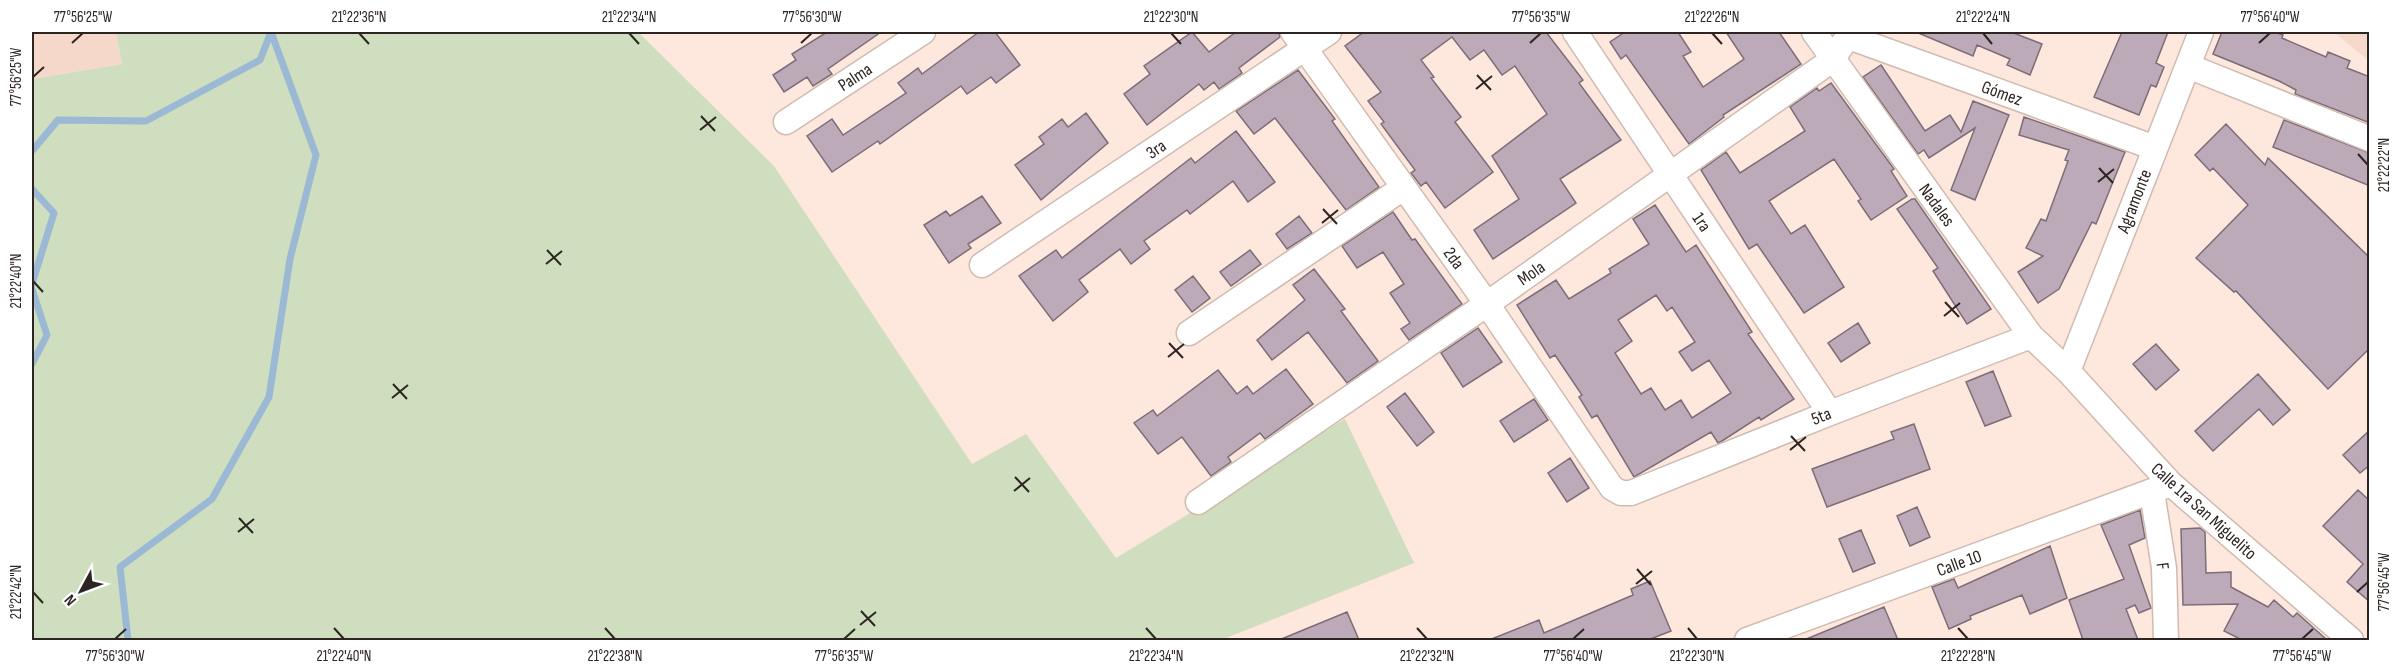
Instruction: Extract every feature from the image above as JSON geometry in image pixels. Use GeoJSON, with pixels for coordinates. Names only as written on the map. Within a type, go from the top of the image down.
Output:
{"type":"FeatureCollection","features":[{"type":"Feature","properties":{"kind":"street","name":"Palma"},"geometry":{"type":"LineString","coordinates":[[786,122],[923,32]]}},
{"type":"Feature","properties":{"kind":"street","name":"3ra"},"geometry":{"type":"LineString","coordinates":[[982,264],[1299,41],[1329,32]]}},
{"type":"Feature","properties":{"kind":"street","name":"1ra"},"geometry":{"type":"LineString","coordinates":[[1575,32],[1830,413]]}},
{"type":"Feature","properties":{"kind":"street","name":"Nadales"},"geometry":{"type":"LineString","coordinates":[[1814,32],[2031,336],[2067,371]]}},
{"type":"Feature","properties":{"kind":"street","name":"Agramonte"},"geometry":{"type":"LineString","coordinates":[[2067,371],[2201,32]]}},
{"type":"Feature","properties":{"kind":"street","name":"Mola"},"geometry":{"type":"LineString","coordinates":[[1198,502],[1487,304],[1833,60],[1850,34]]}},
{"type":"Feature","properties":{"kind":"street","name":"Gómez"},"geometry":{"type":"LineString","coordinates":[[1850,34],[2155,148]]}},
{"type":"Feature","properties":{"kind":"street","name":"2da"},"geometry":{"type":"LineString","coordinates":[[1299,41],[1487,304],[1612,488]]}},
{"type":"Feature","properties":{"kind":"street"},"geometry":{"type":"LineString","coordinates":[[2188,66],[2370,139]]}},
{"type":"Feature","properties":{"kind":"street"},"geometry":{"type":"LineString","coordinates":[[1190,333],[1403,188]]}},
{"type":"Feature","properties":{"kind":"street","name":"5ta"},"geometry":{"type":"LineString","coordinates":[[1612,488],[1621,493],[1631,493],[2031,336]]}},
{"type":"Feature","properties":{"kind":"street","name":"Calle 1ra San Miguelito"},"geometry":{"type":"LineString","coordinates":[[2067,371],[2161,488],[2351,640]]}},
{"type":"Feature","properties":{"kind":"street","name":"Calle 10"},"geometry":{"type":"LineString","coordinates":[[1747,640],[2161,488]]}},
{"type":"Feature","properties":{"kind":"street","name":"F"},"geometry":{"type":"LineString","coordinates":[[2161,488],[2166,640]]}},
{"type":"Feature","properties":{"kind":"shaded area"},"geometry":{"type":"Polygon","coordinates":[[[32,32],[116,32],[122,64],[32,79],[32,32]]]}},
{"type":"Feature","properties":{"kind":"shaded area"},"geometry":{"type":"Polygon","coordinates":[[[2334,32],[2369,32],[2369,61],[2334,32]]]}},
{"type":"Feature","properties":{"kind":"green space"},"geometry":{"type":"Polygon","coordinates":[[[116,32],[638,32],[774,166],[972,464],[1026,434],[1116,558],[1345,419],[1414,563],[1221,640],[32,640],[32,79],[122,64],[116,32]]]}},
{"type":"Feature","properties":{"kind":"building"},"geometry":{"type":"Polygon","coordinates":[[[827,32],[881,32],[828,69],[832,74],[813,86],[807,77],[784,92],[773,75],[796,60],[792,54],[827,32]]]}},
{"type":"Feature","properties":{"kind":"building"},"geometry":{"type":"Polygon","coordinates":[[[979,32],[995,32],[1020,65],[996,83],[991,77],[967,94],[961,86],[880,144],[878,141],[832,172],[807,136],[832,119],[843,135],[906,93],[898,83],[918,68],[922,74],[979,32]]]}},
{"type":"Feature","properties":{"kind":"building"},"geometry":{"type":"Polygon","coordinates":[[[1192,32],[1209,52],[1236,32],[1279,32],[1280,37],[1239,68],[1242,73],[1219,89],[1214,82],[1204,90],[1199,84],[1147,125],[1124,94],[1150,74],[1144,66],[1192,32]]]}},
{"type":"Feature","properties":{"kind":"building"},"geometry":{"type":"Polygon","coordinates":[[[1364,32],[1546,32],[1583,80],[1579,83],[1621,140],[1560,179],[1576,203],[1493,259],[1474,230],[1519,199],[1492,156],[1547,114],[1515,66],[1502,75],[1484,50],[1470,60],[1452,37],[1421,60],[1434,77],[1431,78],[1461,117],[1455,122],[1493,172],[1445,208],[1426,182],[1421,186],[1411,173],[1415,170],[1381,124],[1384,122],[1368,101],[1381,92],[1345,46],[1364,32]]]}},
{"type":"Feature","properties":{"kind":"building"},"geometry":{"type":"Polygon","coordinates":[[[1625,32],[1678,32],[1691,52],[1683,56],[1703,87],[1744,59],[1726,32],[1779,32],[1801,64],[1723,115],[1724,117],[1689,144],[1626,55],[1621,59],[1610,42],[1625,32]]]}},
{"type":"Feature","properties":{"kind":"building"},"geometry":{"type":"Polygon","coordinates":[[[1916,32],[2011,32],[2042,44],[2030,75],[2007,65],[2010,59],[1977,45],[1973,56],[1916,32]]]}},
{"type":"Feature","properties":{"kind":"building"},"geometry":{"type":"Polygon","coordinates":[[[2122,32],[2168,32],[2156,63],[2164,67],[2156,87],[2151,85],[2139,115],[2094,97],[2122,32]]]}},
{"type":"Feature","properties":{"kind":"building"},"geometry":{"type":"Polygon","coordinates":[[[2222,32],[2274,32],[2283,35],[2282,38],[2326,57],[2328,52],[2350,61],[2347,68],[2370,77],[2370,123],[2295,94],[2296,90],[2279,81],[2213,54],[2222,32]]]}},
{"type":"Feature","properties":{"kind":"building"},"geometry":{"type":"Polygon","coordinates":[[[1881,65],[1925,131],[1950,115],[1961,132],[1973,101],[2009,115],[1975,200],[1951,190],[1975,128],[1929,158],[1924,150],[1918,154],[1863,77],[1881,65]]]}},
{"type":"Feature","properties":{"kind":"building"},"geometry":{"type":"Polygon","coordinates":[[[1298,70],[1335,119],[1332,121],[1379,187],[1346,210],[1275,118],[1254,134],[1236,111],[1298,70]]]}},
{"type":"Feature","properties":{"kind":"building"},"geometry":{"type":"Polygon","coordinates":[[[1831,83],[1894,169],[1891,171],[1907,196],[1871,220],[1858,201],[1861,199],[1834,159],[1769,201],[1791,234],[1805,225],[1844,287],[1804,313],[1757,244],[1749,249],[1701,170],[1726,152],[1740,173],[1805,131],[1790,107],[1817,88],[1819,91],[1831,83]]]}},
{"type":"Feature","properties":{"kind":"building"},"geometry":{"type":"Polygon","coordinates":[[[1086,113],[1108,143],[1041,200],[1015,165],[1044,144],[1039,137],[1062,119],[1068,127],[1086,113]]]}},
{"type":"Feature","properties":{"kind":"building"},"geometry":{"type":"Polygon","coordinates":[[[2024,117],[2125,152],[2096,224],[2092,222],[2059,289],[2038,303],[2018,272],[2043,256],[2026,248],[2041,219],[2046,221],[2068,161],[2065,160],[2069,150],[2019,135],[2024,117]]]}},
{"type":"Feature","properties":{"kind":"building"},"geometry":{"type":"Polygon","coordinates":[[[2284,120],[2370,153],[2370,186],[2273,147],[2284,120]]]}},
{"type":"Feature","properties":{"kind":"building"},"geometry":{"type":"Polygon","coordinates":[[[2226,124],[2265,165],[2268,158],[2370,258],[2370,348],[2328,389],[2236,291],[2234,292],[2196,258],[2248,205],[2213,168],[2210,171],[2195,155],[2226,124]]]}},
{"type":"Feature","properties":{"kind":"building"},"geometry":{"type":"Polygon","coordinates":[[[1236,131],[1275,182],[1248,202],[1233,181],[1190,214],[1187,210],[1144,241],[1150,249],[1131,264],[1120,249],[1079,280],[1088,292],[1053,321],[1019,276],[1056,250],[1062,258],[1191,158],[1195,163],[1236,131]]]}},
{"type":"Feature","properties":{"kind":"building"},"geometry":{"type":"Polygon","coordinates":[[[982,196],[1001,223],[968,244],[971,248],[949,263],[924,225],[946,211],[950,216],[982,196]]]}},
{"type":"Feature","properties":{"kind":"building"},"geometry":{"type":"Polygon","coordinates":[[[1915,199],[1991,309],[1967,324],[1933,271],[1938,268],[1897,209],[1915,199]]]}},
{"type":"Feature","properties":{"kind":"building"},"geometry":{"type":"Polygon","coordinates":[[[1655,205],[1686,252],[1696,245],[1752,332],[1748,334],[1794,399],[1761,420],[1759,417],[1718,443],[1711,432],[1634,477],[1597,415],[1592,418],[1579,397],[1582,395],[1555,355],[1550,358],[1517,305],[1556,280],[1569,299],[1611,273],[1609,269],[1649,244],[1633,219],[1655,205]],[[1656,295],[1618,320],[1632,341],[1615,353],[1641,394],[1651,388],[1665,410],[1681,400],[1692,418],[1731,393],[1709,360],[1692,371],[1679,352],[1695,342],[1672,307],[1667,311],[1656,295]]]}},
{"type":"Feature","properties":{"kind":"building"},"geometry":{"type":"Polygon","coordinates":[[[1393,212],[1462,304],[1409,340],[1401,329],[1410,323],[1390,293],[1404,284],[1383,252],[1357,268],[1342,246],[1393,212]]]}},
{"type":"Feature","properties":{"kind":"building"},"geometry":{"type":"Polygon","coordinates":[[[1299,216],[1312,233],[1287,249],[1276,234],[1299,216]]]}},
{"type":"Feature","properties":{"kind":"building"},"geometry":{"type":"Polygon","coordinates":[[[1250,250],[1261,264],[1231,286],[1220,272],[1250,250]]]}},
{"type":"Feature","properties":{"kind":"building"},"geometry":{"type":"Polygon","coordinates":[[[1314,269],[1345,309],[1341,311],[1378,361],[1347,383],[1308,332],[1272,360],[1257,340],[1305,300],[1293,285],[1314,269]]]}},
{"type":"Feature","properties":{"kind":"building"},"geometry":{"type":"Polygon","coordinates":[[[1193,276],[1210,298],[1192,312],[1175,290],[1193,276]]]}},
{"type":"Feature","properties":{"kind":"building"},"geometry":{"type":"Polygon","coordinates":[[[1858,323],[1870,343],[1841,362],[1828,343],[1858,323]]]}},
{"type":"Feature","properties":{"kind":"building"},"geometry":{"type":"Polygon","coordinates":[[[1478,328],[1502,362],[1463,387],[1441,353],[1478,328]]]}},
{"type":"Feature","properties":{"kind":"building"},"geometry":{"type":"Polygon","coordinates":[[[2156,344],[2179,370],[2156,390],[2133,364],[2156,344]]]}},
{"type":"Feature","properties":{"kind":"building"},"geometry":{"type":"Polygon","coordinates":[[[1286,369],[1313,404],[1265,439],[1260,433],[1228,457],[1231,462],[1211,476],[1182,437],[1158,454],[1134,423],[1153,410],[1157,416],[1218,370],[1237,394],[1247,386],[1253,394],[1286,369]]]}},
{"type":"Feature","properties":{"kind":"building"},"geometry":{"type":"Polygon","coordinates":[[[1993,371],[2011,416],[1985,426],[1966,382],[1993,371]]]}},
{"type":"Feature","properties":{"kind":"building"},"geometry":{"type":"Polygon","coordinates":[[[2258,374],[2290,410],[2273,425],[2259,409],[2213,451],[2195,431],[2258,374]]]}},
{"type":"Feature","properties":{"kind":"building"},"geometry":{"type":"Polygon","coordinates":[[[1405,393],[1434,432],[1417,446],[1387,407],[1405,393]]]}},
{"type":"Feature","properties":{"kind":"building"},"geometry":{"type":"Polygon","coordinates":[[[1534,399],[1548,420],[1514,442],[1500,421],[1534,399]]]}},
{"type":"Feature","properties":{"kind":"building"},"geometry":{"type":"Polygon","coordinates":[[[1914,424],[1930,469],[1827,507],[1812,469],[1894,439],[1891,432],[1914,424]]]}},
{"type":"Feature","properties":{"kind":"building"},"geometry":{"type":"Polygon","coordinates":[[[2370,430],[2370,465],[2360,473],[2343,455],[2370,430]]]}},
{"type":"Feature","properties":{"kind":"building"},"geometry":{"type":"Polygon","coordinates":[[[1570,458],[1589,488],[1567,502],[1548,473],[1570,458]]]}},
{"type":"Feature","properties":{"kind":"building"},"geometry":{"type":"Polygon","coordinates":[[[2358,490],[2370,501],[2370,602],[2347,582],[2363,564],[2323,526],[2358,490]]]}},
{"type":"Feature","properties":{"kind":"building"},"geometry":{"type":"Polygon","coordinates":[[[1917,507],[1930,537],[1910,546],[1897,516],[1917,507]]]}},
{"type":"Feature","properties":{"kind":"building"},"geometry":{"type":"Polygon","coordinates":[[[2140,510],[2145,538],[2129,545],[2151,608],[2139,613],[2135,605],[2126,609],[2138,640],[2083,640],[2069,600],[2124,579],[2101,525],[2140,510]]]}},
{"type":"Feature","properties":{"kind":"building"},"geometry":{"type":"Polygon","coordinates":[[[2200,528],[2205,532],[2206,573],[2231,572],[2231,587],[2268,607],[2274,600],[2293,617],[2297,613],[2327,640],[2242,640],[2224,631],[2238,604],[2183,605],[2181,529],[2200,528]]]}},
{"type":"Feature","properties":{"kind":"building"},"geometry":{"type":"Polygon","coordinates":[[[1861,530],[1875,563],[1853,572],[1839,539],[1861,530]]]}},
{"type":"Feature","properties":{"kind":"building"},"geometry":{"type":"Polygon","coordinates":[[[2050,546],[2067,598],[2030,614],[2022,595],[1970,616],[1971,619],[1949,629],[1932,587],[1954,579],[1958,588],[2050,546]]]}},
{"type":"Feature","properties":{"kind":"building"},"geometry":{"type":"Polygon","coordinates":[[[1650,581],[1671,631],[1648,640],[1489,640],[1539,620],[1544,633],[1633,595],[1631,589],[1650,581]]]}},
{"type":"Feature","properties":{"kind":"building"},"geometry":{"type":"Polygon","coordinates":[[[1884,607],[1898,640],[1804,640],[1884,607]]]}},
{"type":"Feature","properties":{"kind":"building"},"geometry":{"type":"Polygon","coordinates":[[[1347,612],[1359,640],[1279,640],[1347,612]]]}},
{"type":"Feature","properties":{"kind":"waterway"},"geometry":{"type":"LineString","coordinates":[[32,151],[58,120],[146,121],[260,60],[271,32]]}},
{"type":"Feature","properties":{"kind":"waterway"},"geometry":{"type":"LineString","coordinates":[[128,640],[120,567],[212,499],[269,397],[290,259],[316,155],[271,32]]}},
{"type":"Feature","properties":{"kind":"waterway"},"geometry":{"type":"LineString","coordinates":[[32,189],[54,213],[32,284]]}},
{"type":"Feature","properties":{"kind":"waterway"},"geometry":{"type":"LineString","coordinates":[[32,289],[47,335],[32,364]]}}]}
